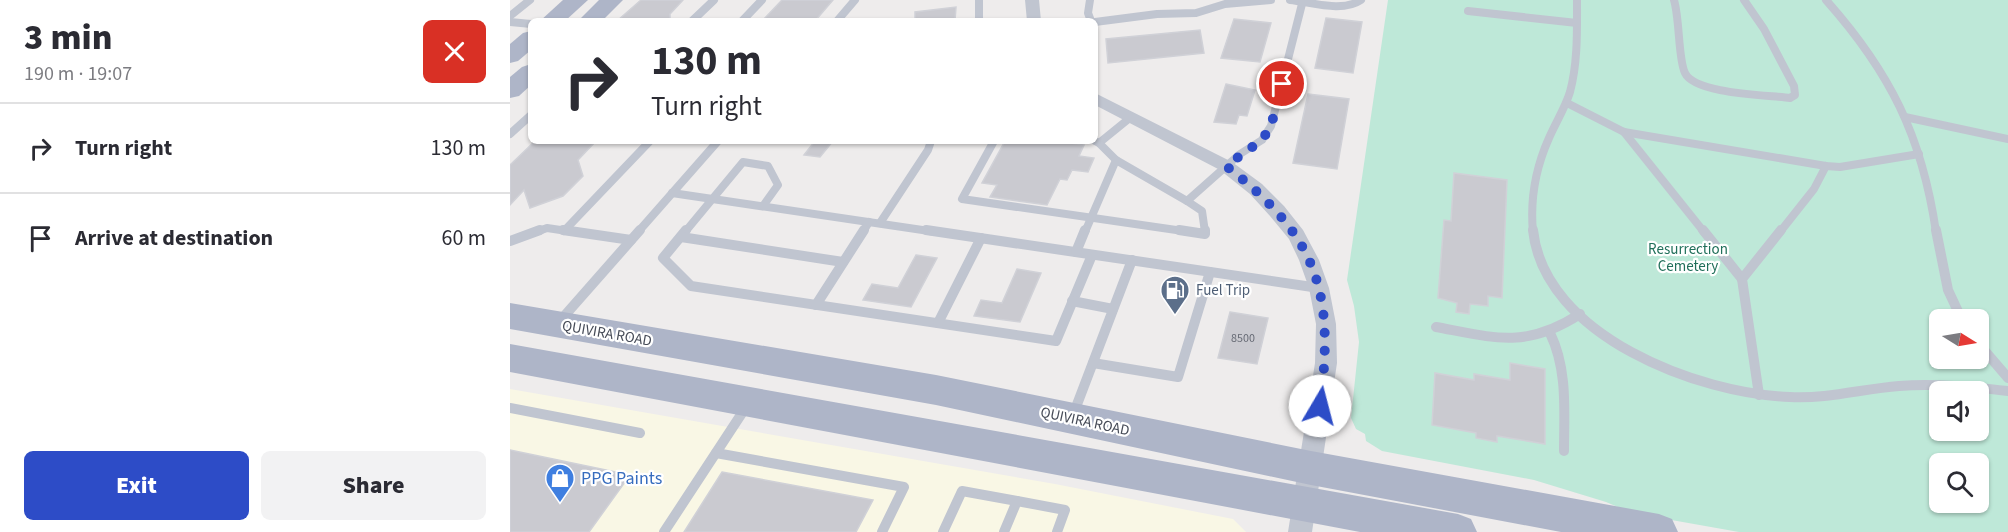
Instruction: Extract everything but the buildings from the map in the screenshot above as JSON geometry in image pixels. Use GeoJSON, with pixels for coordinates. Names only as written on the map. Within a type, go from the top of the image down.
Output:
{"type":"FeatureCollection","features":[{"type":"Feature","properties":{"kind":"main road"},"geometry":{"type":"LineString","coordinates":[[555,18],[577,0]]}},
{"type":"Feature","properties":{"kind":"main road"},"geometry":{"type":"LineString","coordinates":[[592,18],[612,0]]}},
{"type":"Feature","properties":{"kind":"main road"},"geometry":{"type":"LineString","coordinates":[[510,56],[528,41]]}},
{"type":"Feature","properties":{"kind":"main road"},"geometry":{"type":"LineString","coordinates":[[510,90],[528,75]]}},
{"type":"Feature","properties":{"kind":"main road","name":"QUIVIRA ROAD"},"geometry":{"type":"LineString","coordinates":[[510,316],[936,390],[1072,418],[1305,501],[1659,532]]}},
{"type":"Feature","properties":{"kind":"main road"},"geometry":{"type":"LineString","coordinates":[[510,344],[569,326]]}},
{"type":"Feature","properties":{"kind":"main road","name":"QUIVIRA ROAD"},"geometry":{"type":"LineString","coordinates":[[510,358],[1305,501],[1458,532]]}},
{"type":"Feature","properties":{"kind":"street"},"geometry":{"type":"LineString","coordinates":[[1032,0],[1034,18]]}},
{"type":"Feature","properties":{"kind":"street"},"geometry":{"type":"LineString","coordinates":[[1098,100],[1226,166],[1256,189],[1277,211],[1296,235],[1309,260],[1319,288],[1326,324],[1326,363],[1305,501]]}},
{"type":"Feature","properties":{"kind":"lane"},"geometry":{"type":"LineString","coordinates":[[510,16],[530,0]]}},
{"type":"Feature","properties":{"kind":"lane"},"geometry":{"type":"LineString","coordinates":[[695,18],[714,0]]}},
{"type":"Feature","properties":{"kind":"lane"},"geometry":{"type":"LineString","coordinates":[[745,18],[762,0]]}},
{"type":"Feature","properties":{"kind":"lane"},"geometry":{"type":"LineString","coordinates":[[840,18],[855,0]]}},
{"type":"Feature","properties":{"kind":"lane"},"geometry":{"type":"LineString","coordinates":[[979,0],[979,18]]}},
{"type":"Feature","properties":{"kind":"lane"},"geometry":{"type":"LineString","coordinates":[[1090,0],[1088,13],[1091,18]]}},
{"type":"Feature","properties":{"kind":"lane"},"geometry":{"type":"LineString","coordinates":[[1098,21],[1157,14],[1196,13],[1225,4],[1271,0]]}},
{"type":"Feature","properties":{"kind":"lane"},"geometry":{"type":"LineString","coordinates":[[1290,0],[1347,6],[1358,4],[1361,0]]}},
{"type":"Feature","properties":{"kind":"lane"},"geometry":{"type":"LineString","coordinates":[[1187,201],[1226,166],[1262,140],[1271,126],[1303,0]]}},
{"type":"Feature","properties":{"kind":"lane"},"geometry":{"type":"LineString","coordinates":[[1577,0],[1575,53],[1566,103],[1548,138],[1538,168],[1532,203],[1532,228],[1538,255],[1550,279],[1567,302],[1580,314],[1621,346],[1648,363],[1680,376],[1759,395],[1809,397],[1913,385],[1976,387],[2008,391]]}},
{"type":"Feature","properties":{"kind":"lane"},"geometry":{"type":"LineString","coordinates":[[1674,0],[1678,14],[1684,72],[1691,82],[1706,88],[1790,98],[1795,95],[1794,86],[1770,39],[1744,0]]}},
{"type":"Feature","properties":{"kind":"lane"},"geometry":{"type":"LineString","coordinates":[[1826,0],[1861,43],[1905,117],[1929,184],[1948,289],[1957,309]]}},
{"type":"Feature","properties":{"kind":"lane"},"geometry":{"type":"LineString","coordinates":[[1468,11],[1577,23]]}},
{"type":"Feature","properties":{"kind":"lane"},"geometry":{"type":"LineString","coordinates":[[510,22],[528,24]]}},
{"type":"Feature","properties":{"kind":"lane"},"geometry":{"type":"LineString","coordinates":[[1566,103],[1624,132],[1826,166],[1919,154]]}},
{"type":"Feature","properties":{"kind":"lane"},"geometry":{"type":"LineString","coordinates":[[1098,141],[1131,117]]}},
{"type":"Feature","properties":{"kind":"lane"},"geometry":{"type":"LineString","coordinates":[[1905,117],[2008,139]]}},
{"type":"Feature","properties":{"kind":"lane"},"geometry":{"type":"LineString","coordinates":[[510,134],[528,118]]}},
{"type":"Feature","properties":{"kind":"lane"},"geometry":{"type":"LineString","coordinates":[[1624,132],[1742,279],[1759,395]]}},
{"type":"Feature","properties":{"kind":"lane"},"geometry":{"type":"LineString","coordinates":[[564,231],[647,144]]}},
{"type":"Feature","properties":{"kind":"lane"},"geometry":{"type":"LineString","coordinates":[[569,326],[631,240],[715,144]]}},
{"type":"Feature","properties":{"kind":"lane"},"geometry":{"type":"LineString","coordinates":[[880,223],[930,144]]}},
{"type":"Feature","properties":{"kind":"lane"},"geometry":{"type":"LineString","coordinates":[[992,144],[962,199],[1204,234],[1202,211],[1116,160],[1098,144]]}},
{"type":"Feature","properties":{"kind":"lane"},"geometry":{"type":"LineString","coordinates":[[1076,252],[1116,160]]}},
{"type":"Feature","properties":{"kind":"lane"},"geometry":{"type":"LineString","coordinates":[[763,206],[778,185],[768,166],[743,162],[663,258],[691,286],[1056,341],[1092,255]]}},
{"type":"Feature","properties":{"kind":"lane"},"geometry":{"type":"LineString","coordinates":[[1742,279],[1814,189],[1826,166]]}},
{"type":"Feature","properties":{"kind":"lane"},"geometry":{"type":"LineString","coordinates":[[672,193],[1319,288]]}},
{"type":"Feature","properties":{"kind":"lane"},"geometry":{"type":"LineString","coordinates":[[816,305],[869,222]]}},
{"type":"Feature","properties":{"kind":"lane"},"geometry":{"type":"LineString","coordinates":[[510,241],[547,228],[631,240]]}},
{"type":"Feature","properties":{"kind":"lane"},"geometry":{"type":"LineString","coordinates":[[681,237],[843,262]]}},
{"type":"Feature","properties":{"kind":"lane"},"geometry":{"type":"LineString","coordinates":[[938,323],[981,238]]}},
{"type":"Feature","properties":{"kind":"lane"},"geometry":{"type":"LineString","coordinates":[[1072,418],[1132,260]]}},
{"type":"Feature","properties":{"kind":"lane"},"geometry":{"type":"LineString","coordinates":[[1093,363],[1178,376],[1210,272]]}},
{"type":"Feature","properties":{"kind":"lane"},"geometry":{"type":"LineString","coordinates":[[1072,301],[1113,309]]}},
{"type":"Feature","properties":{"kind":"lane"},"geometry":{"type":"LineString","coordinates":[[1436,327],[1508,339],[1540,337],[1561,328],[1580,314]]}},
{"type":"Feature","properties":{"kind":"lane"},"geometry":{"type":"LineString","coordinates":[[1550,333],[1558,346],[1562,360],[1564,451]]}},
{"type":"Feature","properties":{"kind":"lane"},"geometry":{"type":"LineString","coordinates":[[1989,356],[2008,378]]}},
{"type":"Feature","properties":{"kind":"lane"},"geometry":{"type":"LineString","coordinates":[[664,532],[749,402]]}},
{"type":"Feature","properties":{"kind":"lane"},"geometry":{"type":"LineString","coordinates":[[510,408],[640,433]]}},
{"type":"Feature","properties":{"kind":"lane"},"geometry":{"type":"LineString","coordinates":[[716,453],[904,487],[882,532]]}},
{"type":"Feature","properties":{"kind":"lane"},"geometry":{"type":"LineString","coordinates":[[944,532],[962,491],[1065,510],[1057,532]]}},
{"type":"Feature","properties":{"kind":"lane"},"geometry":{"type":"LineString","coordinates":[[1004,532],[1017,501]]}},
{"type":"Feature","properties":{"kind":"shaded area"},"geometry":{"type":"Polygon","coordinates":[[[510,389],[1055,484],[1233,519],[1246,532],[510,532],[510,389]]]}},
{"type":"Feature","properties":{"kind":"green space","name":"Resurrection Cemetery"},"geometry":{"type":"Polygon","coordinates":[[[1388,0],[2008,0],[2008,532],[1739,532],[1632,513],[1606,502],[1534,480],[1382,451],[1366,441],[1365,434],[1356,429],[1351,418],[1359,342],[1354,306],[1347,280],[1388,0]]]}},
{"type":"Feature","properties":{"kind":"place","name":"Fuel Trip"},"geometry":{"type":"Point","coordinates":[1175,316]}},
{"type":"Feature","properties":{"kind":"place","name":"PPG Paints"},"geometry":{"type":"Point","coordinates":[560,504]}},
{"type":"Feature","properties":{"kind":"route"},"geometry":{"type":"LineString","coordinates":[[1282,84],[1271,126],[1262,140],[1226,166],[1256,189],[1277,211],[1296,235],[1309,260],[1319,288],[1326,324],[1326,363],[1320,406]]}}]}
